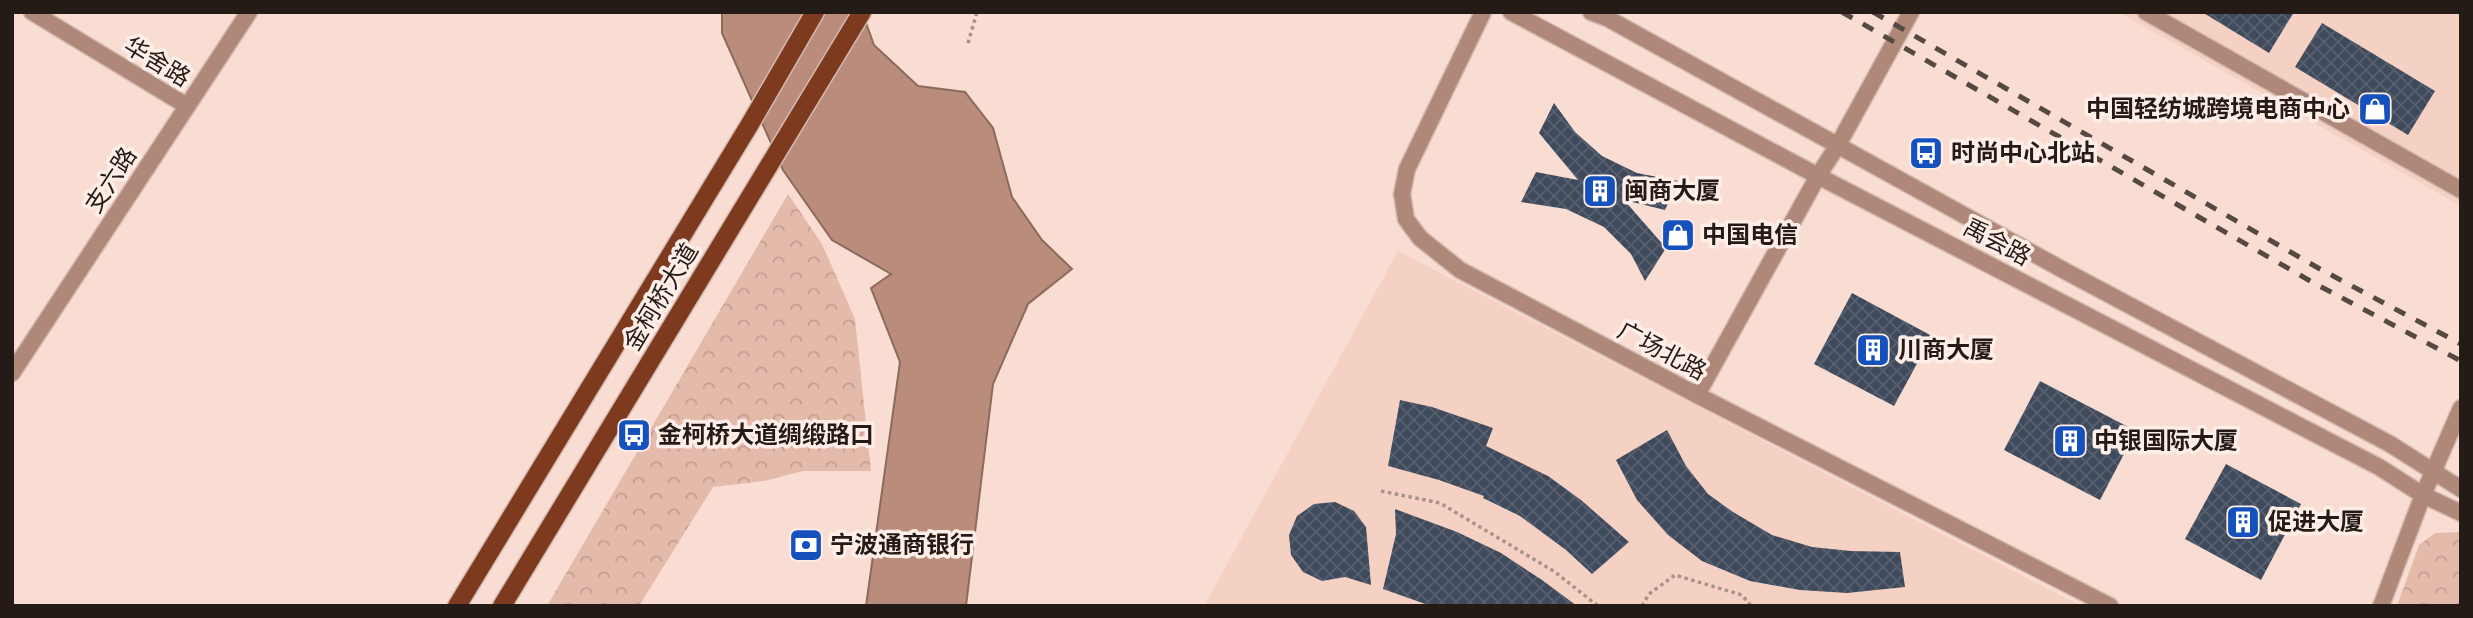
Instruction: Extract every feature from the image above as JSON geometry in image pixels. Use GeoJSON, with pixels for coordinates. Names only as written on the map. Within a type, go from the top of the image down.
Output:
{"type":"FeatureCollection","features":[{"type":"Feature","properties":{"kind":"main road","name":"金柯桥大道"},"geometry":{"type":"LineString","coordinates":[[457,606],[816,12]]}},
{"type":"Feature","properties":{"kind":"main road","name":"金柯桥大道"},"geometry":{"type":"LineString","coordinates":[[502,606],[862,12]]}},
{"type":"Feature","properties":{"kind":"street","name":"华舍路"},"geometry":{"type":"LineString","coordinates":[[32,12],[187,106]]}},
{"type":"Feature","properties":{"kind":"street","name":"支六路"},"geometry":{"type":"LineString","coordinates":[[12,373],[249,12]]}},
{"type":"Feature","properties":{"kind":"street","name":"广场北路"},"geometry":{"type":"LineString","coordinates":[[1483,12],[1407,169],[1402,194],[1406,219],[1420,238],[1460,270],[1697,395],[2110,606]]}},
{"type":"Feature","properties":{"kind":"street","name":"禹会路"},"geometry":{"type":"LineString","coordinates":[[1511,12],[1818,176],[2367,461],[2423,495],[2461,513]]}},
{"type":"Feature","properties":{"kind":"street","name":"禹会路"},"geometry":{"type":"LineString","coordinates":[[1591,12],[1607,18],[2065,271],[2390,444],[2461,489]]}},
{"type":"Feature","properties":{"kind":"street"},"geometry":{"type":"LineString","coordinates":[[1697,395],[1911,12]]}},
{"type":"Feature","properties":{"kind":"street"},"geometry":{"type":"LineString","coordinates":[[2146,12],[2461,190]]}},
{"type":"Feature","properties":{"kind":"street"},"geometry":{"type":"LineString","coordinates":[[2381,606],[2423,495],[2461,408]]}},
{"type":"Feature","properties":{"kind":"path"},"geometry":{"type":"LineString","coordinates":[[968,43],[977,12]]}},
{"type":"Feature","properties":{"kind":"path"},"geometry":{"type":"LineString","coordinates":[[1381,491],[1440,503],[1555,572],[1598,606]]}},
{"type":"Feature","properties":{"kind":"path"},"geometry":{"type":"LineString","coordinates":[[1643,606],[1649,594],[1675,575],[1742,596],[1751,606]]}},
{"type":"Feature","properties":{"kind":"shaded area"},"geometry":{"type":"Polygon","coordinates":[[[722,12],[862,12],[874,45],[918,86],[965,92],[993,128],[1012,197],[1042,240],[1072,269],[1028,304],[993,384],[966,606],[866,606],[900,362],[871,288],[891,274],[832,240],[783,170],[722,33],[722,12]]]}},
{"type":"Feature","properties":{"kind":"shaded area","name":"中国轻纺城跨境电商中心"},"geometry":{"type":"Polygon","coordinates":[[[2119,12],[2461,12],[2461,206],[2119,12]]]}},
{"type":"Feature","properties":{"kind":"shaded area"},"geometry":{"type":"Polygon","coordinates":[[[1398,251],[2081,606],[1204,606],[1398,251]]]}},
{"type":"Feature","properties":{"kind":"green space"},"geometry":{"type":"Polygon","coordinates":[[[788,194],[822,244],[855,319],[871,471],[803,471],[764,481],[713,487],[639,606],[547,606],[788,194]]]}},
{"type":"Feature","properties":{"kind":"green space"},"geometry":{"type":"Polygon","coordinates":[[[2461,532],[2461,606],[2397,606],[2419,545],[2435,533],[2461,532]]]}},
{"type":"Feature","properties":{"kind":"building"},"geometry":{"type":"Polygon","coordinates":[[[2202,12],[2294,12],[2269,53],[2202,12]]]}},
{"type":"Feature","properties":{"kind":"building"},"geometry":{"type":"Polygon","coordinates":[[[2322,23],[2435,91],[2408,135],[2295,67],[2322,23]]]}},
{"type":"Feature","properties":{"kind":"building","name":"闽商大厦"},"geometry":{"type":"Polygon","coordinates":[[[1554,103],[1575,132],[1602,156],[1637,173],[1678,181],[1665,210],[1624,200],[1666,248],[1645,281],[1631,254],[1604,227],[1566,209],[1521,202],[1536,172],[1578,180],[1539,133],[1554,103]]]}},
{"type":"Feature","properties":{"kind":"building","name":"川商大厦"},"geometry":{"type":"Polygon","coordinates":[[[1852,293],[1932,336],[1894,406],[1814,364],[1852,293]]]}},
{"type":"Feature","properties":{"kind":"building","name":"中银国际大厦"},"geometry":{"type":"Polygon","coordinates":[[[2040,381],[2136,431],[2100,500],[2004,450],[2040,381]]]}},
{"type":"Feature","properties":{"kind":"building"},"geometry":{"type":"Polygon","coordinates":[[[1400,400],[1432,407],[1493,428],[1486,446],[1548,476],[1581,500],[1629,542],[1592,574],[1566,550],[1520,516],[1483,498],[1484,496],[1388,466],[1400,400]]]}},
{"type":"Feature","properties":{"kind":"building"},"geometry":{"type":"Polygon","coordinates":[[[1667,430],[1686,466],[1708,494],[1733,512],[1772,535],[1812,547],[1900,552],[1905,587],[1847,593],[1800,590],[1750,581],[1702,561],[1668,535],[1637,500],[1616,460],[1667,430]]]}},
{"type":"Feature","properties":{"kind":"building","name":"促进大厦"},"geometry":{"type":"Polygon","coordinates":[[[2226,464],[2301,504],[2261,580],[2185,539],[2226,464]]]}},
{"type":"Feature","properties":{"kind":"building"},"geometry":{"type":"Polygon","coordinates":[[[1335,502],[1354,511],[1366,527],[1371,585],[1345,577],[1322,581],[1303,572],[1291,555],[1289,535],[1297,516],[1314,504],[1335,502]]]}},
{"type":"Feature","properties":{"kind":"building"},"geometry":{"type":"Polygon","coordinates":[[[1395,509],[1457,532],[1501,553],[1577,606],[1431,606],[1383,589],[1396,534],[1395,509]]]}},
{"type":"Feature","properties":{"kind":"railway"},"geometry":{"type":"LineString","coordinates":[[1842,12],[2312,282],[2461,361]]}},
{"type":"Feature","properties":{"kind":"railway"},"geometry":{"type":"LineString","coordinates":[[1873,12],[2320,269],[2461,344]]}},
{"type":"Feature","properties":{"kind":"place","name":"中国轻纺城跨境电商中心"},"geometry":{"type":"Point","coordinates":[2375,109]}},
{"type":"Feature","properties":{"kind":"place","name":"时尚中心北站"},"geometry":{"type":"Point","coordinates":[1926,153]}},
{"type":"Feature","properties":{"kind":"place","name":"闽商大厦"},"geometry":{"type":"Point","coordinates":[1600,191]}},
{"type":"Feature","properties":{"kind":"place","name":"中国电信"},"geometry":{"type":"Point","coordinates":[1678,235]}},
{"type":"Feature","properties":{"kind":"place","name":"川商大厦"},"geometry":{"type":"Point","coordinates":[1873,350]}},
{"type":"Feature","properties":{"kind":"place","name":"金柯桥大道绸缎路口"},"geometry":{"type":"Point","coordinates":[634,435]}},
{"type":"Feature","properties":{"kind":"place","name":"中银国际大厦"},"geometry":{"type":"Point","coordinates":[2070,441]}},
{"type":"Feature","properties":{"kind":"place","name":"促进大厦"},"geometry":{"type":"Point","coordinates":[2243,522]}},
{"type":"Feature","properties":{"kind":"place","name":"宁波通商银行"},"geometry":{"type":"Point","coordinates":[806,545]}}]}
